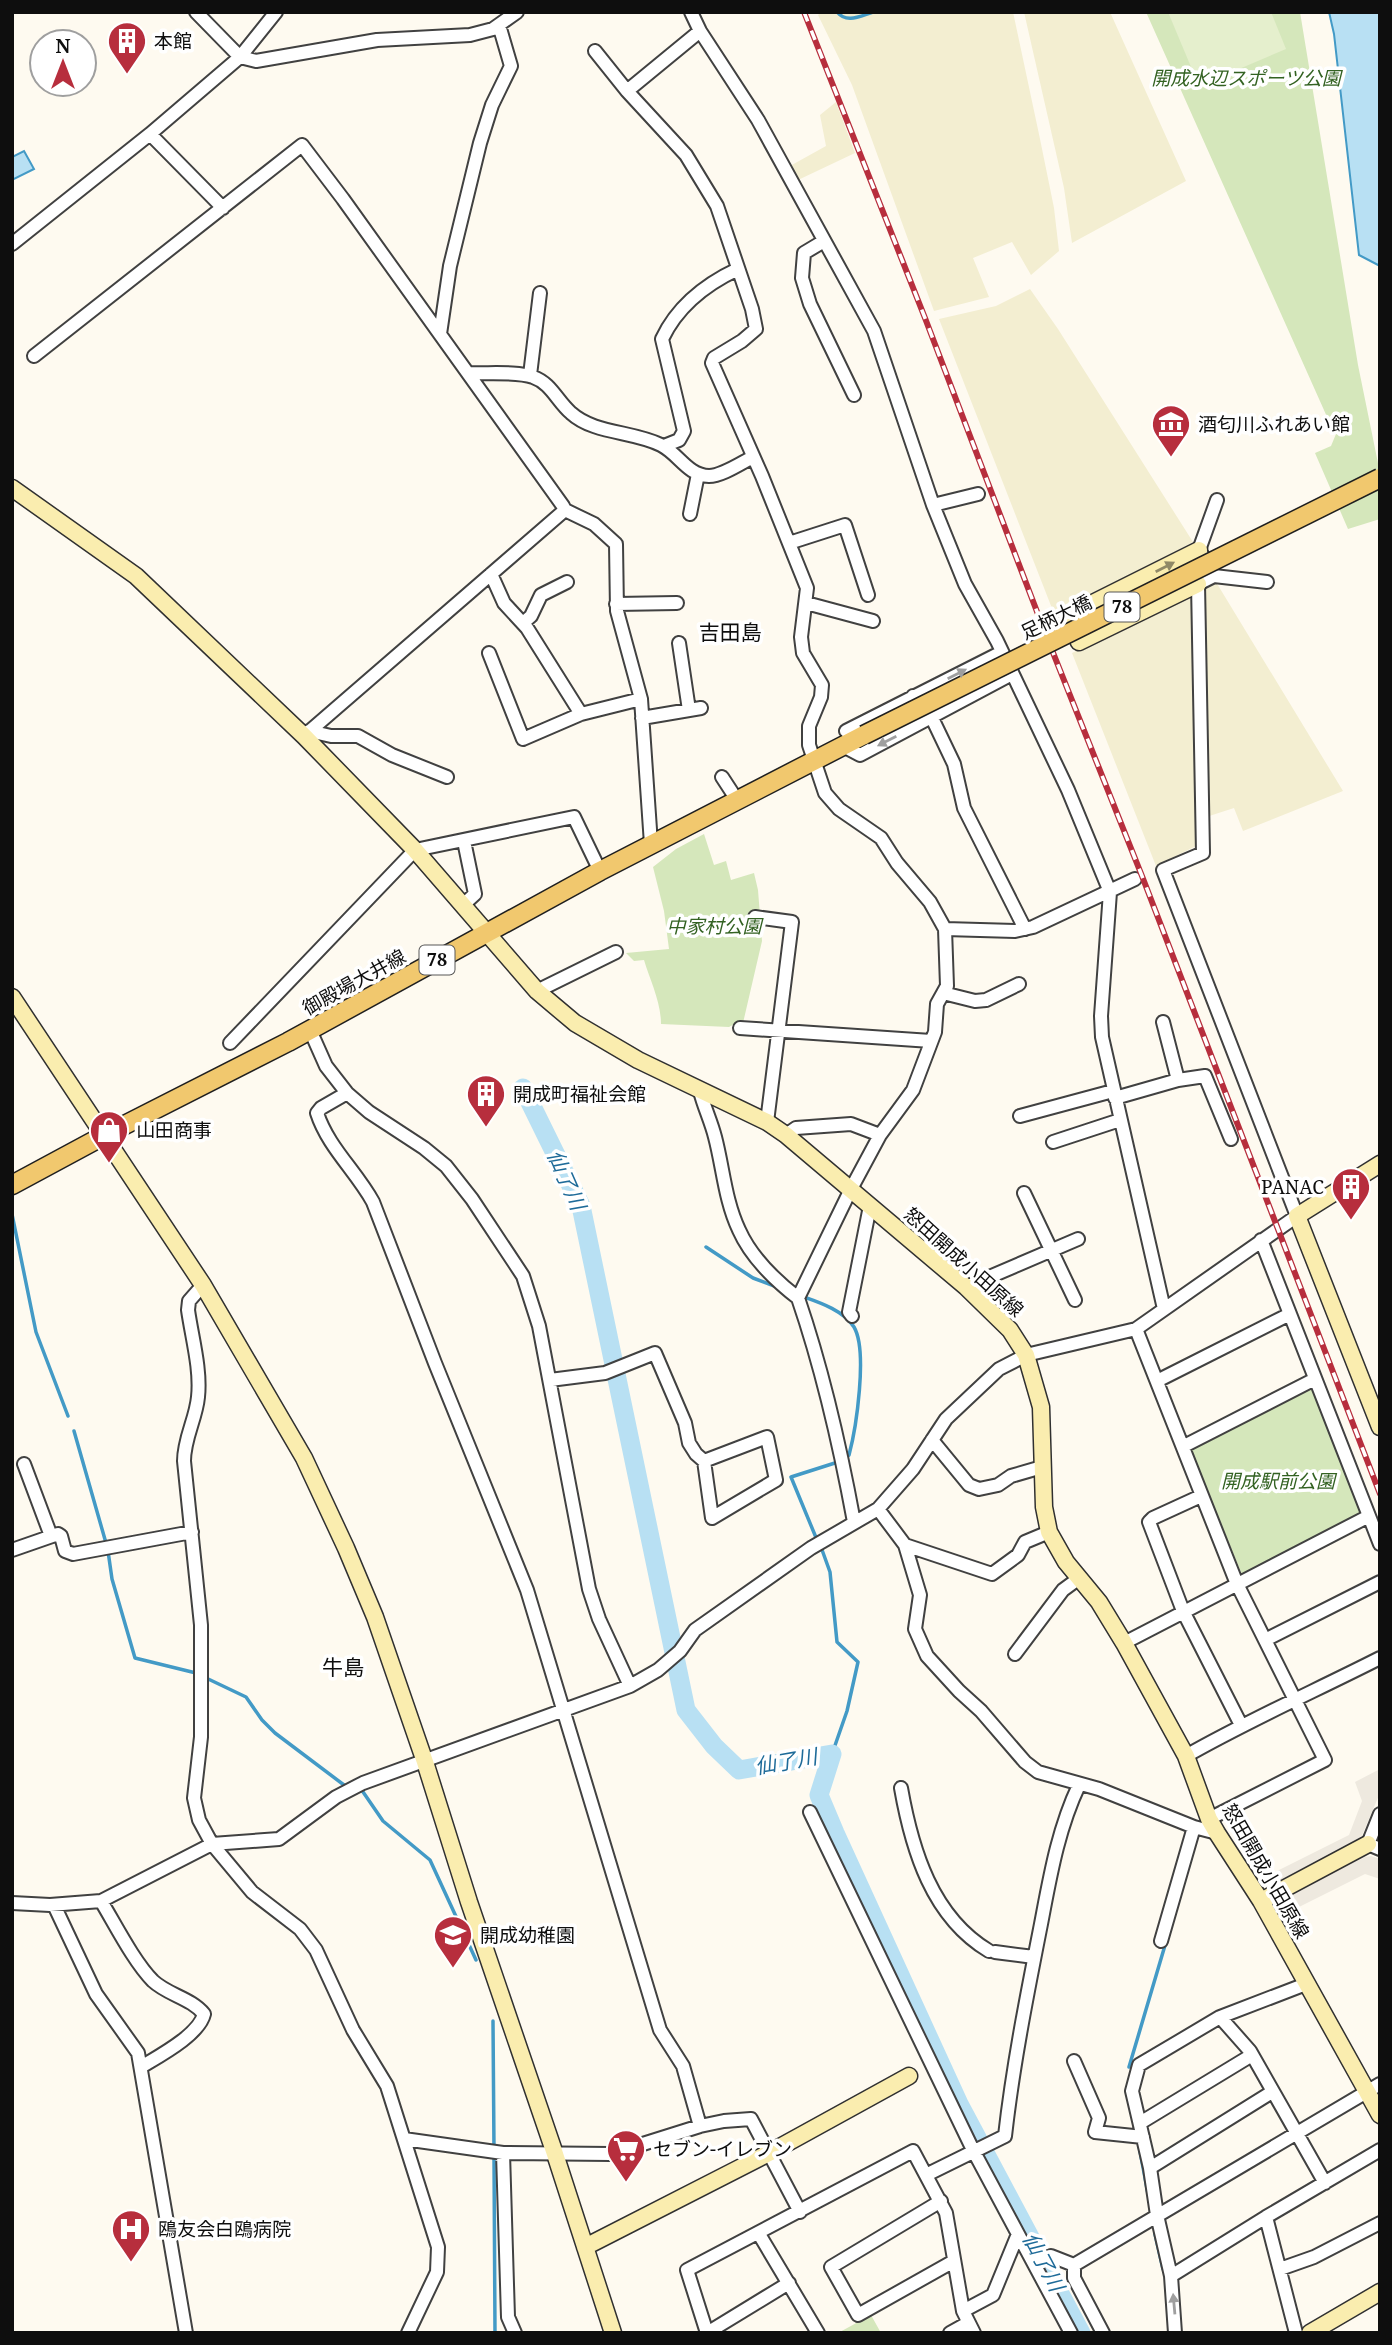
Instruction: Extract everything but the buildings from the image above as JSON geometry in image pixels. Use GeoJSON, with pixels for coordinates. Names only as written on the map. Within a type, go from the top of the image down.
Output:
{"type":"FeatureCollection","features":[{"type":"Feature","properties":{"kind":"main road","name":"足柄大橋"},"geometry":{"type":"LineString","coordinates":[[864,735],[1380,478]]}},
{"type":"Feature","properties":{"kind":"main road","name":"御殿場大井線"},"geometry":{"type":"LineString","coordinates":[[12,1185],[310,1030],[600,871],[814,760],[844,739],[864,735]]}},
{"type":"Feature","properties":{"kind":"street"},"geometry":{"type":"LineString","coordinates":[[196,12],[240,57],[256,61],[377,40],[470,35],[493,29],[516,13]]}},
{"type":"Feature","properties":{"kind":"street"},"geometry":{"type":"LineString","coordinates":[[12,244],[150,134],[240,57],[276,12]]}},
{"type":"Feature","properties":{"kind":"street"},"geometry":{"type":"LineString","coordinates":[[691,12],[700,31],[758,120],[874,331],[933,505],[965,584],[1002,652],[1068,790],[1110,892],[1101,1016],[1102,1037],[1164,1309]]}},
{"type":"Feature","properties":{"kind":"street"},"geometry":{"type":"LineString","coordinates":[[440,334],[450,266],[480,143],[492,105],[511,66],[499,25]]}},
{"type":"Feature","properties":{"kind":"street"},"geometry":{"type":"LineString","coordinates":[[627,91],[700,31]]}},
{"type":"Feature","properties":{"kind":"street"},"geometry":{"type":"LineString","coordinates":[[595,51],[627,91],[686,155],[717,206],[752,309],[756,329],[742,341],[713,358],[712,363],[807,588],[801,637],[803,653],[822,685],[821,697],[809,726],[808,745],[825,793],[839,809],[881,838],[897,863],[930,902],[945,929],[947,986],[937,1004],[934,1032],[913,1090],[880,1135],[850,1189],[798,1298]]}},
{"type":"Feature","properties":{"kind":"street"},"geometry":{"type":"LineString","coordinates":[[150,134],[223,208]]}},
{"type":"Feature","properties":{"kind":"street"},"geometry":{"type":"LineString","coordinates":[[34,356],[302,145],[469,373],[565,510],[594,524],[616,544],[616,604],[641,699],[651,844]]}},
{"type":"Feature","properties":{"kind":"street"},"geometry":{"type":"LineString","coordinates":[[824,241],[804,253],[802,278],[810,304],[854,395]]}},
{"type":"Feature","properties":{"kind":"street"},"geometry":{"type":"LineString","coordinates":[[664,446],[679,440],[684,431],[662,339],[667,328],[695,294],[711,282],[738,269]]}},
{"type":"Feature","properties":{"kind":"street"},"geometry":{"type":"LineString","coordinates":[[530,376],[540,293]]}},
{"type":"Feature","properties":{"kind":"street"},"geometry":{"type":"LineString","coordinates":[[469,373],[530,376],[545,382],[570,413],[586,424],[639,436],[664,446],[698,474],[712,476],[753,457]]}},
{"type":"Feature","properties":{"kind":"street"},"geometry":{"type":"LineString","coordinates":[[690,514],[698,474]]}},
{"type":"Feature","properties":{"kind":"street","name":"怒田開成小田原線"},"geometry":{"type":"LineString","coordinates":[[15,491],[136,576],[306,734],[415,850],[537,991],[575,1023],[638,1060],[766,1122],[786,1135],[966,1287],[1010,1330],[1026,1355],[1041,1407],[1044,1507],[1049,1532],[1079,1579],[1099,1602],[1124,1643],[1186,1756],[1213,1826],[1261,1901],[1306,1984],[1373,2088],[1380,2115]]}},
{"type":"Feature","properties":{"kind":"street"},"geometry":{"type":"LineString","coordinates":[[933,505],[978,494]]}},
{"type":"Feature","properties":{"kind":"street"},"geometry":{"type":"LineString","coordinates":[[1217,500],[1199,550],[1067,616],[1079,642],[1214,576],[1267,582]]}},
{"type":"Feature","properties":{"kind":"street"},"geometry":{"type":"LineString","coordinates":[[306,734],[565,510]]}},
{"type":"Feature","properties":{"kind":"street"},"geometry":{"type":"LineString","coordinates":[[789,543],[845,525],[868,595]]}},
{"type":"Feature","properties":{"kind":"street"},"geometry":{"type":"LineString","coordinates":[[1199,550],[1214,576]]}},
{"type":"Feature","properties":{"kind":"street"},"geometry":{"type":"LineString","coordinates":[[491,574],[504,603],[523,623],[581,714]]}},
{"type":"Feature","properties":{"kind":"street"},"geometry":{"type":"LineString","coordinates":[[523,623],[531,616],[541,595],[568,582]]}},
{"type":"Feature","properties":{"kind":"street"},"geometry":{"type":"LineString","coordinates":[[1198,584],[1203,853],[1159,870],[1380,1427]]}},
{"type":"Feature","properties":{"kind":"street"},"geometry":{"type":"LineString","coordinates":[[616,604],[677,603]]}},
{"type":"Feature","properties":{"kind":"street"},"geometry":{"type":"LineString","coordinates":[[806,603],[873,621]]}},
{"type":"Feature","properties":{"kind":"street"},"geometry":{"type":"LineString","coordinates":[[642,718],[695,709],[679,643]]}},
{"type":"Feature","properties":{"kind":"street"},"geometry":{"type":"LineString","coordinates":[[1002,652],[913,696],[844,739],[860,755],[1012,674]]}},
{"type":"Feature","properties":{"kind":"street"},"geometry":{"type":"LineString","coordinates":[[489,653],[523,739],[581,714],[641,699]]}},
{"type":"Feature","properties":{"kind":"street"},"geometry":{"type":"LineString","coordinates":[[913,696],[932,718],[954,764],[964,808],[1025,929]]}},
{"type":"Feature","properties":{"kind":"street"},"geometry":{"type":"LineString","coordinates":[[306,734],[358,736],[391,755],[447,777]]}},
{"type":"Feature","properties":{"kind":"street"},"geometry":{"type":"LineString","coordinates":[[722,777],[737,800]]}},
{"type":"Feature","properties":{"kind":"street"},"geometry":{"type":"LineString","coordinates":[[230,1043],[415,850],[573,817],[600,871]]}},
{"type":"Feature","properties":{"kind":"street"},"geometry":{"type":"LineString","coordinates":[[463,905],[475,894],[464,841]]}},
{"type":"Feature","properties":{"kind":"street"},"geometry":{"type":"LineString","coordinates":[[945,929],[1025,929],[1135,879]]}},
{"type":"Feature","properties":{"kind":"street"},"geometry":{"type":"LineString","coordinates":[[755,917],[792,922],[766,1122]]}},
{"type":"Feature","properties":{"kind":"street"},"geometry":{"type":"LineString","coordinates":[[537,991],[616,952]]}},
{"type":"Feature","properties":{"kind":"street"},"geometry":{"type":"LineString","coordinates":[[943,992],[975,1001],[986,1000],[1019,984]]}},
{"type":"Feature","properties":{"kind":"street"},"geometry":{"type":"LineString","coordinates":[[12,997],[203,1285],[304,1458],[346,1548],[375,1618],[425,1762],[613,2333]]}},
{"type":"Feature","properties":{"kind":"street"},"geometry":{"type":"LineString","coordinates":[[1163,1022],[1178,1080]]}},
{"type":"Feature","properties":{"kind":"street"},"geometry":{"type":"LineString","coordinates":[[740,1028],[931,1041]]}},
{"type":"Feature","properties":{"kind":"street"},"geometry":{"type":"LineString","coordinates":[[310,1030],[326,1066],[347,1093],[369,1112],[424,1148],[446,1166],[472,1199],[523,1276],[534,1304],[589,1589],[599,1619],[630,1686]]}},
{"type":"Feature","properties":{"kind":"street"},"geometry":{"type":"LineString","coordinates":[[1020,1116],[1205,1076],[1231,1139]]}},
{"type":"Feature","properties":{"kind":"street"},"geometry":{"type":"LineString","coordinates":[[700,1091],[715,1135],[738,1229],[748,1248],[784,1287],[798,1298],[815,1347],[854,1522]]}},
{"type":"Feature","properties":{"kind":"street"},"geometry":{"type":"LineString","coordinates":[[347,1093],[321,1108],[317,1113],[321,1125],[373,1202],[527,1590],[660,2030],[683,2066],[700,2126]]}},
{"type":"Feature","properties":{"kind":"street"},"geometry":{"type":"LineString","coordinates":[[1053,1142],[1120,1120]]}},
{"type":"Feature","properties":{"kind":"street"},"geometry":{"type":"LineString","coordinates":[[786,1135],[796,1128],[851,1124],[880,1135]]}},
{"type":"Feature","properties":{"kind":"street"},"geometry":{"type":"LineString","coordinates":[[13,1902],[54,1905],[101,1901],[212,1844],[279,1839],[347,1791],[372,1780],[630,1686],[658,1670],[680,1651],[695,1630],[811,1548],[878,1509],[913,1469],[946,1419],[999,1368],[1026,1355],[1136,1329],[1261,1240],[1380,1164]]}},
{"type":"Feature","properties":{"kind":"street"},"geometry":{"type":"LineString","coordinates":[[1024,1194],[1075,1300]]}},
{"type":"Feature","properties":{"kind":"street"},"geometry":{"type":"LineString","coordinates":[[852,1316],[849,1312],[870,1206]]}},
{"type":"Feature","properties":{"kind":"street"},"geometry":{"type":"LineString","coordinates":[[966,1287],[1078,1239]]}},
{"type":"Feature","properties":{"kind":"street"},"geometry":{"type":"LineString","coordinates":[[1261,1240],[1380,1544]]}},
{"type":"Feature","properties":{"kind":"street"},"geometry":{"type":"LineString","coordinates":[[203,1285],[189,1301],[199,1393],[196,1413],[184,1445],[201,1625],[201,1737],[194,1798],[199,1820],[212,1844],[252,1892],[288,1918],[309,1938],[354,2030],[387,2085],[438,2247],[437,2272],[412,2330]]}},
{"type":"Feature","properties":{"kind":"street"},"geometry":{"type":"LineString","coordinates":[[1157,1381],[1290,1314]]}},
{"type":"Feature","properties":{"kind":"street"},"geometry":{"type":"LineString","coordinates":[[878,1509],[905,1545],[920,1595],[915,1629],[927,1656],[1038,1772],[1099,1789],[1194,1826],[1213,1826],[1325,1760],[1237,1584],[1136,1329]]}},
{"type":"Feature","properties":{"kind":"street"},"geometry":{"type":"LineString","coordinates":[[550,1380],[605,1373],[655,1353],[685,1423],[689,1443],[704,1461],[712,1518],[776,1480],[766,1437],[704,1461]]}},
{"type":"Feature","properties":{"kind":"street"},"geometry":{"type":"LineString","coordinates":[[1184,1446],[1315,1380]]}},
{"type":"Feature","properties":{"kind":"street"},"geometry":{"type":"LineString","coordinates":[[932,1440],[969,1485],[979,1489],[998,1485],[1011,1476],[1042,1467]]}},
{"type":"Feature","properties":{"kind":"street"},"geometry":{"type":"LineString","coordinates":[[24,1464],[51,1536]]}},
{"type":"Feature","properties":{"kind":"street"},"geometry":{"type":"LineString","coordinates":[[1201,1496],[1149,1522],[1183,1611],[1241,1725]]}},
{"type":"Feature","properties":{"kind":"street"},"geometry":{"type":"LineString","coordinates":[[1124,1643],[1369,1516]]}},
{"type":"Feature","properties":{"kind":"street"},"geometry":{"type":"LineString","coordinates":[[12,1550],[58,1534],[68,1553],[192,1532]]}},
{"type":"Feature","properties":{"kind":"street"},"geometry":{"type":"LineString","coordinates":[[905,1545],[992,1574],[1018,1555],[1025,1542],[1049,1532]]}},
{"type":"Feature","properties":{"kind":"street"},"geometry":{"type":"LineString","coordinates":[[1015,1654],[1063,1590],[1079,1579]]}},
{"type":"Feature","properties":{"kind":"street"},"geometry":{"type":"LineString","coordinates":[[1265,1640],[1380,1582]]}},
{"type":"Feature","properties":{"kind":"street"},"geometry":{"type":"LineString","coordinates":[[1186,1756],[1241,1725],[1380,1658]]}},
{"type":"Feature","properties":{"kind":"street"},"geometry":{"type":"LineString","coordinates":[[926,2175],[1005,2136],[1011,2082],[1034,1957],[1058,1844],[1067,1810],[1079,1785]]}},
{"type":"Feature","properties":{"kind":"street"},"geometry":{"type":"LineString","coordinates":[[901,1788],[916,1851],[943,1908],[956,1926],[972,1941],[992,1952],[1034,1957]]}},
{"type":"Feature","properties":{"kind":"street"},"geometry":{"type":"LineString","coordinates":[[810,1812],[932,2064],[979,2147],[1018,2234],[1039,2261],[1071,2333]]}},
{"type":"Feature","properties":{"kind":"street"},"geometry":{"type":"LineString","coordinates":[[1261,1901],[1374,1847],[1380,1814]]}},
{"type":"Feature","properties":{"kind":"street"},"geometry":{"type":"LineString","coordinates":[[1161,1941],[1194,1826]]}},
{"type":"Feature","properties":{"kind":"street"},"geometry":{"type":"LineString","coordinates":[[101,1901],[144,1970],[155,1982],[199,2007],[204,2014],[202,2022],[171,2049],[141,2067]]}},
{"type":"Feature","properties":{"kind":"street"},"geometry":{"type":"LineString","coordinates":[[54,1905],[96,1994],[138,2053],[186,2333]]}},
{"type":"Feature","properties":{"kind":"street"},"geometry":{"type":"LineString","coordinates":[[1175,2333],[1171,2276],[1150,2168],[1138,2136],[1140,2123],[1132,2091],[1139,2065],[1220,2017],[1306,1984]]}},
{"type":"Feature","properties":{"kind":"street"},"geometry":{"type":"LineString","coordinates":[[1220,2017],[1252,2055],[1298,2131],[1325,2183]]}},
{"type":"Feature","properties":{"kind":"street"},"geometry":{"type":"LineString","coordinates":[[1140,2123],[1252,2055]]}},
{"type":"Feature","properties":{"kind":"street"},"geometry":{"type":"LineString","coordinates":[[1073,2061],[1099,2118],[1095,2132],[1138,2136]]}},
{"type":"Feature","properties":{"kind":"street"},"geometry":{"type":"LineString","coordinates":[[585,2247],[932,2064]]}},
{"type":"Feature","properties":{"kind":"street"},"geometry":{"type":"LineString","coordinates":[[1074,2265],[1373,2088]]}},
{"type":"Feature","properties":{"kind":"street"},"geometry":{"type":"LineString","coordinates":[[1150,2168],[1272,2092]]}},
{"type":"Feature","properties":{"kind":"street"},"geometry":{"type":"LineString","coordinates":[[404,2139],[503,2153],[611,2154],[700,2126],[724,2120],[751,2119],[800,2212]]}},
{"type":"Feature","properties":{"kind":"street"},"geometry":{"type":"LineString","coordinates":[[1171,2276],[1380,2150]]}},
{"type":"Feature","properties":{"kind":"street"},"geometry":{"type":"LineString","coordinates":[[789,2283],[707,2333],[687,2270],[913,2151],[946,2213],[968,2322]]}},
{"type":"Feature","properties":{"kind":"street"},"geometry":{"type":"LineString","coordinates":[[503,2153],[508,2317],[515,2333]]}},
{"type":"Feature","properties":{"kind":"street"},"geometry":{"type":"LineString","coordinates":[[941,2201],[831,2267],[858,2315],[954,2261]]}},
{"type":"Feature","properties":{"kind":"street"},"geometry":{"type":"LineString","coordinates":[[1266,2217],[1296,2333]]}},
{"type":"Feature","properties":{"kind":"street"},"geometry":{"type":"LineString","coordinates":[[1280,2269],[1314,2257],[1380,2223]]}},
{"type":"Feature","properties":{"kind":"street"},"geometry":{"type":"LineString","coordinates":[[759,2234],[818,2333]]}},
{"type":"Feature","properties":{"kind":"street"},"geometry":{"type":"LineString","coordinates":[[950,2333],[968,2322],[993,2295],[1018,2234]]}},
{"type":"Feature","properties":{"kind":"street"},"geometry":{"type":"LineString","coordinates":[[1039,2261],[1056,2257],[1074,2265]]}},
{"type":"Feature","properties":{"kind":"street"},"geometry":{"type":"LineString","coordinates":[[1074,2265],[1074,2278],[1103,2333]]}},
{"type":"Feature","properties":{"kind":"street"},"geometry":{"type":"LineString","coordinates":[[1310,2333],[1380,2292]]}},
{"type":"Feature","properties":{"kind":"shaded area"},"geometry":{"type":"Polygon","coordinates":[[[821,12],[1013,12],[1054,208],[1059,251],[1031,275],[1012,242],[973,258],[989,297],[934,311],[852,85],[818,15],[821,12]]]}},
{"type":"Feature","properties":{"kind":"shaded area"},"geometry":{"type":"Polygon","coordinates":[[[1024,12],[1110,12],[1186,181],[1072,243],[1064,188],[1024,12]]]}},
{"type":"Feature","properties":{"kind":"shaded area"},"geometry":{"type":"Polygon","coordinates":[[[836,102],[855,153],[798,180],[790,166],[826,146],[820,115],[836,102]]]}},
{"type":"Feature","properties":{"kind":"shaded area"},"geometry":{"type":"Polygon","coordinates":[[[1030,289],[1193,542],[1055,616],[939,319],[996,306],[1030,289]]]}},
{"type":"Feature","properties":{"kind":"shaded area"},"geometry":{"type":"Polygon","coordinates":[[[1216,582],[1343,791],[1243,831],[1234,808],[1200,819],[1196,846],[1156,866],[1072,653],[1216,582]]]}},
{"type":"Feature","properties":{"kind":"shaded area"},"geometry":{"type":"Polygon","coordinates":[[[1380,1769],[1380,1793],[1360,1840],[1267,1887],[1255,1882],[1349,1835],[1362,1801],[1355,1782],[1380,1769]]]}},
{"type":"Feature","properties":{"kind":"shaded area"},"geometry":{"type":"Polygon","coordinates":[[[1371,1856],[1380,1859],[1380,1879],[1365,1874],[1277,1918],[1274,1914],[1274,1905],[1280,1899],[1371,1856]]]}},
{"type":"Feature","properties":{"kind":"green space","name":"開成水辺スポーツ公園"},"geometry":{"type":"Polygon","coordinates":[[[1146,12],[1300,12],[1358,365],[1380,473],[1380,519],[1348,529],[1315,453],[1331,446],[1336,434],[1335,427],[1332,428],[1146,12]]]}},
{"type":"Feature","properties":{"kind":"green space"},"geometry":{"type":"Polygon","coordinates":[[[1168,12],[1271,12],[1286,49],[1199,86],[1168,12]]]}},
{"type":"Feature","properties":{"kind":"green space","name":"中家村公園"},"geometry":{"type":"Polygon","coordinates":[[[704,834],[714,865],[726,861],[731,880],[754,873],[762,941],[743,1023],[740,1021],[729,1027],[661,1024],[657,999],[644,960],[634,961],[626,953],[669,949],[664,911],[653,867],[676,849],[704,834]]]}},
{"type":"Feature","properties":{"kind":"green space","name":"開成駅前公園"},"geometry":{"type":"Polygon","coordinates":[[[1309,1388],[1317,1393],[1366,1513],[1243,1577],[1190,1449],[1309,1388]]]}},
{"type":"Feature","properties":{"kind":"green space"},"geometry":{"type":"Polygon","coordinates":[[[871,2315],[881,2333],[838,2333],[871,2315]]]}},
{"type":"Feature","properties":{"kind":"water"},"geometry":{"type":"Polygon","coordinates":[[[1329,12],[1380,12],[1380,266],[1359,255],[1334,34],[1329,12]]]}},
{"type":"Feature","properties":{"kind":"water"},"geometry":{"type":"Polygon","coordinates":[[[24,151],[34,169],[12,180],[12,157],[24,151]]]}},
{"type":"Feature","properties":{"kind":"waterway"},"geometry":{"type":"LineString","coordinates":[[837,12],[845,18],[873,12]]}},
{"type":"Feature","properties":{"kind":"waterway","name":"仙了川"},"geometry":{"type":"LineString","coordinates":[[523,1088],[581,1206],[686,1710],[714,1746],[739,1770],[832,1754],[819,1795],[835,1833],[959,2104],[1081,2333]]}},
{"type":"Feature","properties":{"kind":"waterway"},"geometry":{"type":"LineString","coordinates":[[12,1214],[36,1332],[68,1416]]}},
{"type":"Feature","properties":{"kind":"waterway"},"geometry":{"type":"LineString","coordinates":[[706,1247],[753,1278],[777,1287]]}},
{"type":"Feature","properties":{"kind":"waterway"},"geometry":{"type":"LineString","coordinates":[[804,1297],[844,1316],[854,1327],[858,1338],[860,1371],[857,1409],[849,1455],[845,1458]]}},
{"type":"Feature","properties":{"kind":"waterway"},"geometry":{"type":"LineString","coordinates":[[74,1431],[106,1543]]}},
{"type":"Feature","properties":{"kind":"waterway"},"geometry":{"type":"LineString","coordinates":[[817,1540],[791,1477],[838,1462]]}},
{"type":"Feature","properties":{"kind":"waterway"},"geometry":{"type":"LineString","coordinates":[[821,1547],[830,1572],[837,1642],[858,1662],[847,1711],[832,1754]]}},
{"type":"Feature","properties":{"kind":"waterway"},"geometry":{"type":"LineString","coordinates":[[108,1551],[112,1579],[135,1658],[196,1673]]}},
{"type":"Feature","properties":{"kind":"waterway"},"geometry":{"type":"LineString","coordinates":[[204,1677],[246,1697],[275,1733],[344,1785]]}},
{"type":"Feature","properties":{"kind":"waterway"},"geometry":{"type":"LineString","coordinates":[[361,1789],[383,1821],[430,1860],[476,1960]]}},
{"type":"Feature","properties":{"kind":"waterway"},"geometry":{"type":"LineString","coordinates":[[1129,2067],[1166,1942]]}},
{"type":"Feature","properties":{"kind":"waterway"},"geometry":{"type":"LineString","coordinates":[[493,2021],[494,2149]]}},
{"type":"Feature","properties":{"kind":"waterway"},"geometry":{"type":"LineString","coordinates":[[1139,2146],[1148,2194]]}},
{"type":"Feature","properties":{"kind":"waterway"},"geometry":{"type":"LineString","coordinates":[[494,2156],[495,2333]]}},
{"type":"Feature","properties":{"kind":"waterway"},"geometry":{"type":"LineString","coordinates":[[1155,2234],[1163,2269]]}},
{"type":"Feature","properties":{"kind":"railway"},"geometry":{"type":"LineString","coordinates":[[804,12],[1380,1494]]}},
{"type":"Feature","properties":{"kind":"place","name":"本館"},"geometry":{"type":"Point","coordinates":[127,75]}},
{"type":"Feature","properties":{"kind":"place","name":"酒匂川ふれあい館"},"geometry":{"type":"Point","coordinates":[1171,458]}},
{"type":"Feature","properties":{"kind":"place","name":"開成町福祉会館"},"geometry":{"type":"Point","coordinates":[486,1128]}},
{"type":"Feature","properties":{"kind":"place","name":"山田商事"},"geometry":{"type":"Point","coordinates":[109,1164]}},
{"type":"Feature","properties":{"kind":"place","name":"PANAC"},"geometry":{"type":"Point","coordinates":[1351,1221]}},
{"type":"Feature","properties":{"kind":"place","name":"開成幼稚園"},"geometry":{"type":"Point","coordinates":[453,1969]}},
{"type":"Feature","properties":{"kind":"place","name":"セブン-イレブン"},"geometry":{"type":"Point","coordinates":[626,2183]}},
{"type":"Feature","properties":{"kind":"place","name":"鴎友会白鴎病院"},"geometry":{"type":"Point","coordinates":[131,2263]}},
{"type":"Feature","properties":{"kind":"district","name":"吉田島"},"geometry":{"type":"Point","coordinates":[730,633]}},
{"type":"Feature","properties":{"kind":"district","name":"牛島"},"geometry":{"type":"Point","coordinates":[343,1668]}}]}
